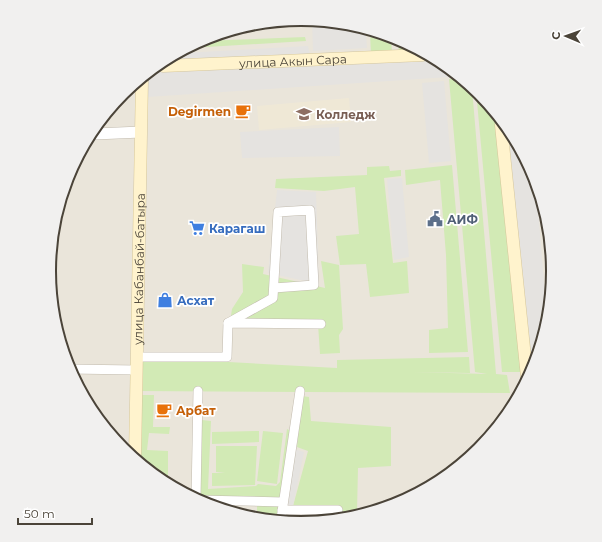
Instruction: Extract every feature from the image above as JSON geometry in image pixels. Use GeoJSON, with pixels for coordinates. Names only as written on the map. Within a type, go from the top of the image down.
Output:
{"type":"FeatureCollection","features":[{"type":"Feature","properties":{"kind":"main road","name":"улица Акын Сара"},"geometry":{"type":"LineString","coordinates":[[167,66],[417,55]]}},
{"type":"Feature","properties":{"kind":"main road","name":"улица Кабанбай-батыра"},"geometry":{"type":"LineString","coordinates":[[135,451],[142,85]]}},
{"type":"Feature","properties":{"kind":"main road"},"geometry":{"type":"LineString","coordinates":[[502,131],[527,365]]}},
{"type":"Feature","properties":{"kind":"street"},"geometry":{"type":"LineString","coordinates":[[98,134],[141,132]]}},
{"type":"Feature","properties":{"kind":"street"},"geometry":{"type":"LineString","coordinates":[[228,323],[274,298],[274,288],[278,212],[310,210],[314,285],[274,288]]}},
{"type":"Feature","properties":{"kind":"street"},"geometry":{"type":"LineString","coordinates":[[136,357],[227,357],[228,323]]}},
{"type":"Feature","properties":{"kind":"street"},"geometry":{"type":"LineString","coordinates":[[228,323],[322,324]]}},
{"type":"Feature","properties":{"kind":"street"},"geometry":{"type":"LineString","coordinates":[[77,369],[136,370]]}},
{"type":"Feature","properties":{"kind":"street"},"geometry":{"type":"LineString","coordinates":[[197,493],[198,391]]}},
{"type":"Feature","properties":{"kind":"street"},"geometry":{"type":"LineString","coordinates":[[282,510],[300,392]]}},
{"type":"Feature","properties":{"kind":"street"},"geometry":{"type":"LineString","coordinates":[[219,502],[282,510],[338,510]]}},
{"type":"Feature","properties":{"kind":"shaded area"},"geometry":{"type":"Polygon","coordinates":[[[301,26],[333,28],[364,34],[395,45],[424,59],[463,87],[485,109],[505,135],[521,163],[538,208],[544,239],[546,271],[544,303],[538,334],[533,350],[513,394],[485,433],[463,455],[437,475],[409,491],[364,508],[333,514],[301,516],[269,514],[238,508],[193,491],[165,475],[139,455],[117,433],[97,407],[81,379],[69,350],[64,334],[58,303],[56,271],[58,239],[64,208],[81,163],[97,135],[117,109],[139,87],[165,67],[193,51],[222,39],[238,34],[269,28],[301,26]]]}},
{"type":"Feature","properties":{"kind":"shaded area"},"geometry":{"type":"Polygon","coordinates":[[[312,27],[333,28],[366,35],[367,48],[313,51],[312,27]]]}},
{"type":"Feature","properties":{"kind":"shaded area"},"geometry":{"type":"Polygon","coordinates":[[[308,46],[310,54],[174,62],[190,53],[308,46]]]}},
{"type":"Feature","properties":{"kind":"shaded area"},"geometry":{"type":"Polygon","coordinates":[[[424,59],[449,77],[147,97],[147,81],[160,71],[424,59]]]}},
{"type":"Feature","properties":{"kind":"shaded area"},"geometry":{"type":"Polygon","coordinates":[[[444,81],[451,161],[429,163],[422,83],[444,81]]]}},
{"type":"Feature","properties":{"kind":"shaded area","name":"Колледж"},"geometry":{"type":"Polygon","coordinates":[[[349,98],[351,122],[259,130],[257,106],[349,98]]]}},
{"type":"Feature","properties":{"kind":"shaded area"},"geometry":{"type":"Polygon","coordinates":[[[339,127],[340,156],[242,158],[240,132],[339,127]]]}},
{"type":"Feature","properties":{"kind":"shaded area"},"geometry":{"type":"Polygon","coordinates":[[[505,136],[521,163],[538,208],[545,291],[538,334],[530,359],[505,136]]]}},
{"type":"Feature","properties":{"kind":"shaded area"},"geometry":{"type":"Polygon","coordinates":[[[402,178],[409,257],[394,260],[387,179],[402,178]]]}},
{"type":"Feature","properties":{"kind":"shaded area"},"geometry":{"type":"Polygon","coordinates":[[[277,190],[316,192],[319,284],[268,273],[277,190]]]}},
{"type":"Feature","properties":{"kind":"shaded area"},"geometry":{"type":"Polygon","coordinates":[[[294,449],[304,452],[293,506],[285,504],[294,449]]]}},
{"type":"Feature","properties":{"kind":"green space"},"geometry":{"type":"Polygon","coordinates":[[[370,36],[391,44],[392,53],[371,55],[370,36]]]}},
{"type":"Feature","properties":{"kind":"green space"},"geometry":{"type":"Polygon","coordinates":[[[305,37],[306,41],[202,47],[219,40],[305,37]]]}},
{"type":"Feature","properties":{"kind":"green space"},"geometry":{"type":"Polygon","coordinates":[[[399,47],[410,51],[399,52],[399,47]]]}},
{"type":"Feature","properties":{"kind":"green space"},"geometry":{"type":"Polygon","coordinates":[[[449,79],[453,79],[473,97],[496,374],[507,375],[510,393],[135,391],[136,357],[337,368],[337,360],[469,357],[470,373],[412,372],[487,374],[475,372],[449,79]]]}},
{"type":"Feature","properties":{"kind":"green space"},"geometry":{"type":"Polygon","coordinates":[[[477,101],[498,125],[523,372],[502,372],[477,101]]]}},
{"type":"Feature","properties":{"kind":"green space"},"geometry":{"type":"Polygon","coordinates":[[[452,165],[468,352],[429,353],[429,330],[448,328],[446,255],[440,180],[406,185],[405,170],[452,165]]]}},
{"type":"Feature","properties":{"kind":"green space"},"geometry":{"type":"Polygon","coordinates":[[[389,166],[390,171],[401,170],[401,176],[384,178],[393,263],[407,261],[409,293],[370,297],[366,264],[340,265],[336,236],[359,234],[355,187],[324,191],[275,188],[276,179],[367,175],[367,167],[389,166]]]}},
{"type":"Feature","properties":{"kind":"green space"},"geometry":{"type":"Polygon","coordinates":[[[321,261],[339,265],[343,329],[339,335],[340,353],[320,354],[318,324],[229,328],[232,309],[243,292],[242,264],[264,267],[263,274],[325,288],[321,261]]]}},
{"type":"Feature","properties":{"kind":"green space"},"geometry":{"type":"Polygon","coordinates":[[[139,395],[154,395],[153,427],[170,427],[169,434],[149,433],[147,450],[168,451],[168,477],[138,454],[139,395]]]}},
{"type":"Feature","properties":{"kind":"green space"},"geometry":{"type":"Polygon","coordinates":[[[302,396],[309,397],[311,421],[391,427],[391,466],[358,468],[357,509],[340,513],[340,507],[293,506],[308,451],[297,447],[302,396]]]}},
{"type":"Feature","properties":{"kind":"green space"},"geometry":{"type":"Polygon","coordinates":[[[202,420],[211,421],[208,489],[256,486],[258,484],[276,486],[280,482],[287,429],[291,431],[281,499],[205,496],[198,493],[202,420]]]}},
{"type":"Feature","properties":{"kind":"green space"},"geometry":{"type":"Polygon","coordinates":[[[259,431],[259,442],[212,444],[212,432],[259,431]]]}},
{"type":"Feature","properties":{"kind":"green space"},"geometry":{"type":"Polygon","coordinates":[[[263,431],[283,433],[277,484],[257,481],[263,431]]]}},
{"type":"Feature","properties":{"kind":"green space"},"geometry":{"type":"Polygon","coordinates":[[[216,446],[257,446],[255,485],[212,486],[212,473],[225,473],[216,472],[216,446]]]}},
{"type":"Feature","properties":{"kind":"green space"},"geometry":{"type":"Polygon","coordinates":[[[257,503],[281,504],[279,515],[257,512],[257,503]]]}},
{"type":"Feature","properties":{"kind":"place","name":"Degirmen"},"geometry":{"type":"Point","coordinates":[243,111]}},
{"type":"Feature","properties":{"kind":"place","name":"Колледж"},"geometry":{"type":"Point","coordinates":[304,114]}},
{"type":"Feature","properties":{"kind":"place","name":"АИФ"},"geometry":{"type":"Point","coordinates":[435,219]}},
{"type":"Feature","properties":{"kind":"place","name":"Карагаш"},"geometry":{"type":"Point","coordinates":[197,228]}},
{"type":"Feature","properties":{"kind":"place","name":"Асхат"},"geometry":{"type":"Point","coordinates":[165,300]}},
{"type":"Feature","properties":{"kind":"place","name":"Арбат"},"geometry":{"type":"Point","coordinates":[164,410]}}]}
